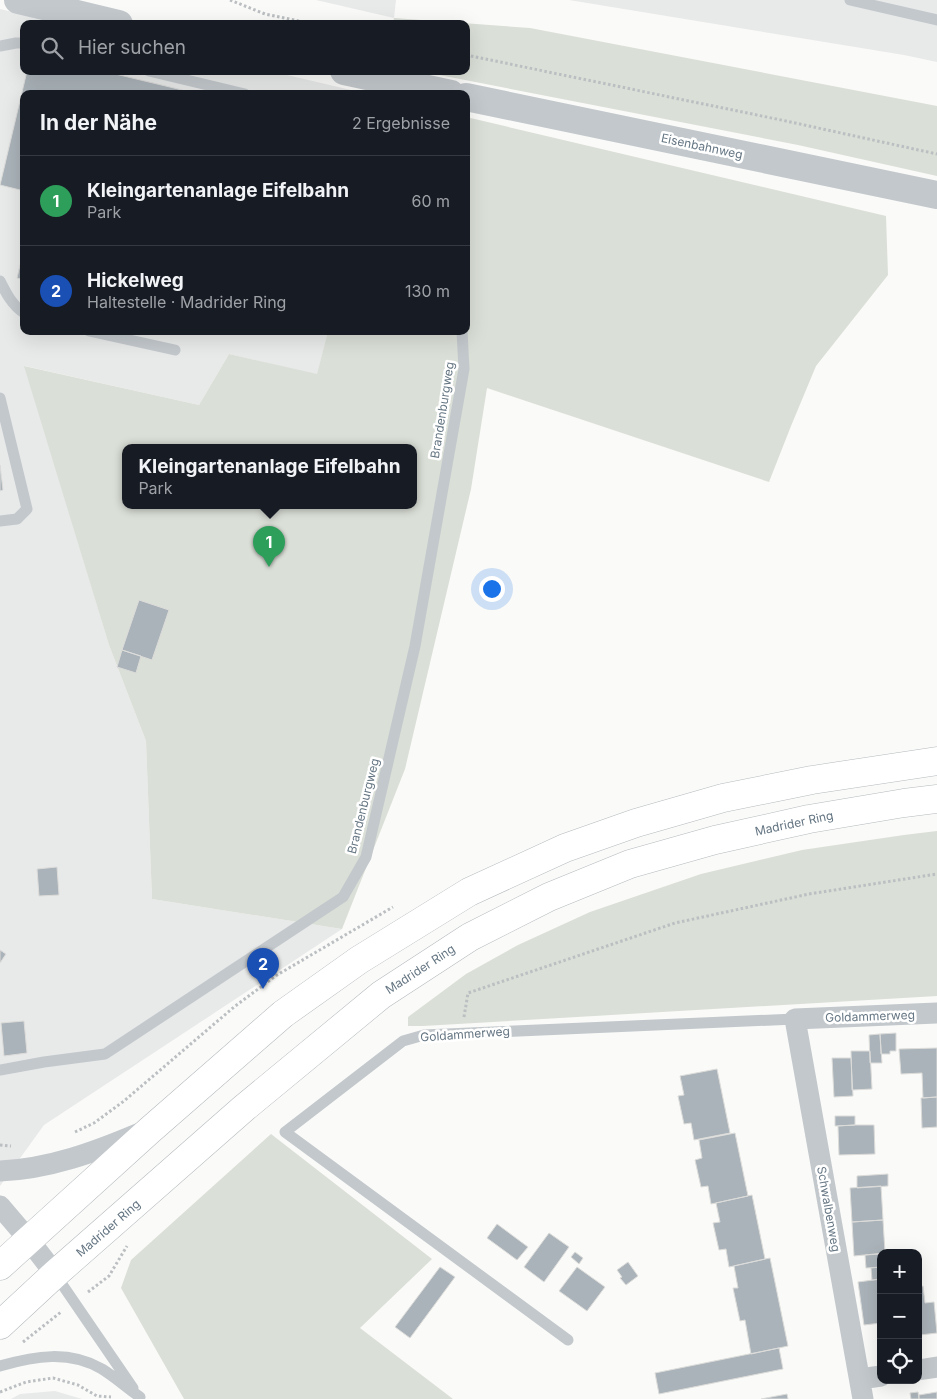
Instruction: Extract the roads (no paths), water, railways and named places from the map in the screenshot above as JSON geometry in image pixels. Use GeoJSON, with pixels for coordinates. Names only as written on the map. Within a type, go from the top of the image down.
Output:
{"type":"FeatureCollection","features":[{"type":"Feature","properties":{"kind":"main road"},"geometry":{"type":"LineString","coordinates":[[0,1266],[150,1130],[283,1014],[359,960],[469,892],[565,848],[636,823],[723,798],[812,780],[937,761]]}},
{"type":"Feature","properties":{"kind":"main road","name":"Madrider Ring"},"geometry":{"type":"LineString","coordinates":[[0,1325],[55,1274],[244,1108],[380,995],[470,937],[549,897],[630,864],[715,840],[809,819],[937,799]]}},
{"type":"Feature","properties":{"kind":"street"},"geometry":{"type":"LineString","coordinates":[[18,0],[102,20]]}},
{"type":"Feature","properties":{"kind":"street"},"geometry":{"type":"LineString","coordinates":[[363,75],[432,90]]}},
{"type":"Feature","properties":{"kind":"street","name":"Eisenbahnweg"},"geometry":{"type":"LineString","coordinates":[[470,98],[937,195]]}},
{"type":"Feature","properties":{"kind":"street","name":"Goldammerweg"},"geometry":{"type":"LineString","coordinates":[[795,1019],[937,1013]]}},
{"type":"Feature","properties":{"kind":"street","name":"Schwalbenweg"},"geometry":{"type":"LineString","coordinates":[[795,1019],[868,1385]]}},
{"type":"Feature","properties":{"kind":"street"},"geometry":{"type":"LineString","coordinates":[[0,1171],[46,1166],[87,1154],[150,1130]]}},
{"type":"Feature","properties":{"kind":"street"},"geometry":{"type":"LineString","coordinates":[[0,1206],[55,1274]]}},
{"type":"Feature","properties":{"kind":"street"},"geometry":{"type":"LineString","coordinates":[[922,1369],[937,1367]]}},
{"type":"Feature","properties":{"kind":"lane"},"geometry":{"type":"LineString","coordinates":[[850,0],[937,20]]}},
{"type":"Feature","properties":{"kind":"lane"},"geometry":{"type":"LineString","coordinates":[[0,46],[20,44]]}},
{"type":"Feature","properties":{"kind":"lane"},"geometry":{"type":"LineString","coordinates":[[166,75],[228,90]]}},
{"type":"Feature","properties":{"kind":"lane"},"geometry":{"type":"LineString","coordinates":[[0,281],[6,294],[20,311]]}},
{"type":"Feature","properties":{"kind":"lane"},"geometry":{"type":"LineString","coordinates":[[108,335],[175,350]]}},
{"type":"Feature","properties":{"kind":"lane","name":"Brandenburgweg"},"geometry":{"type":"LineString","coordinates":[[0,1070],[105,1054],[343,897],[366,857],[415,646],[464,369],[462,335]]}},
{"type":"Feature","properties":{"kind":"lane"},"geometry":{"type":"LineString","coordinates":[[0,398],[27,509],[17,519],[0,521]]}},
{"type":"Feature","properties":{"kind":"lane","name":"Goldammerweg"},"geometry":{"type":"LineString","coordinates":[[568,1340],[286,1132],[403,1041],[424,1035],[795,1019]]}},
{"type":"Feature","properties":{"kind":"lane"},"geometry":{"type":"LineString","coordinates":[[55,1274],[140,1398]]}},
{"type":"Feature","properties":{"kind":"lane"},"geometry":{"type":"LineString","coordinates":[[0,1366],[47,1356],[74,1358],[101,1369],[140,1398]]}},
{"type":"Feature","properties":{"kind":"place","name":"Kleingartenanlage Eifelbahn"},"geometry":{"type":"Point","coordinates":[269,567]}},
{"type":"Feature","properties":{"kind":"place","name":"Hickelweg"},"geometry":{"type":"Point","coordinates":[263,989]}}]}
